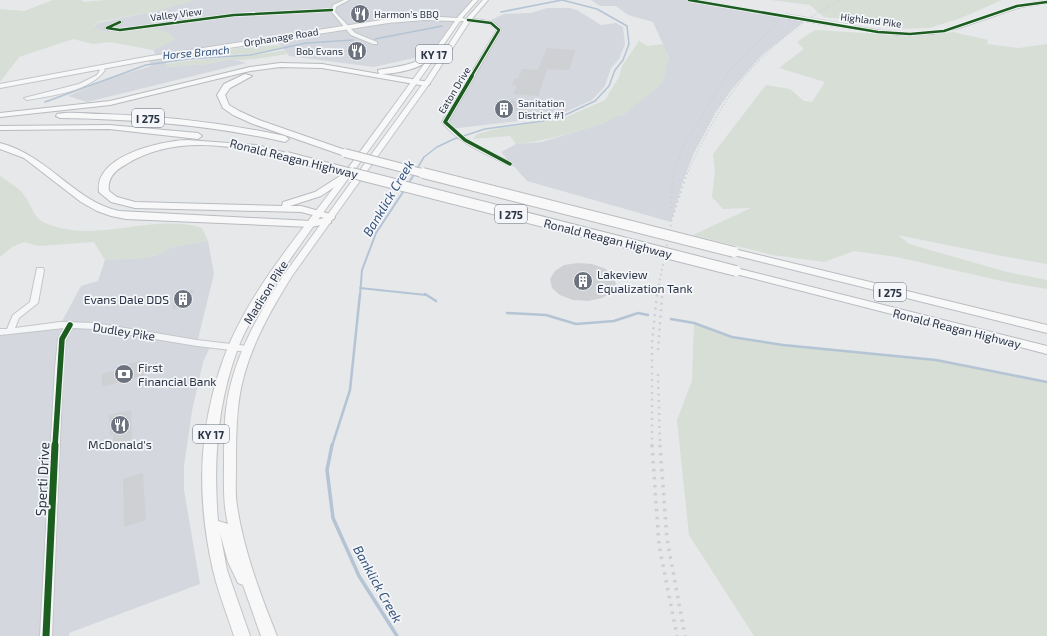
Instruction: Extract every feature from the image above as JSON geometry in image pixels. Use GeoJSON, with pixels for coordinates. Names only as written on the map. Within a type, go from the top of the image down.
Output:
{"type":"FeatureCollection","features":[{"type":"Feature","properties":{"kind":"highway"},"geometry":{"type":"LineString","coordinates":[[353,71],[383,72],[403,69],[421,63],[435,53]]}},
{"type":"Feature","properties":{"kind":"highway"},"geometry":{"type":"LineString","coordinates":[[0,115],[110,103],[268,66],[305,64],[425,84]]}},
{"type":"Feature","properties":{"kind":"highway"},"geometry":{"type":"LineString","coordinates":[[297,139],[236,113],[226,106],[221,95],[227,86],[247,76],[282,70],[316,71],[409,89],[425,84]]}},
{"type":"Feature","properties":{"kind":"highway","name":"Ronald Reagan Highway"},"geometry":{"type":"LineString","coordinates":[[0,118],[68,116],[144,118],[224,127],[297,139],[345,153],[734,252],[1047,329]]}},
{"type":"Feature","properties":{"kind":"highway","name":"Ronald Reagan Highway"},"geometry":{"type":"LineString","coordinates":[[0,128],[78,126],[152,130],[219,139],[1047,350]]}},
{"type":"Feature","properties":{"kind":"highway"},"geometry":{"type":"LineString","coordinates":[[264,150],[194,142],[160,146],[140,152],[123,160],[108,172],[103,182],[106,193],[130,204],[301,209],[319,213],[328,219]]}},
{"type":"Feature","properties":{"kind":"highway"},"geometry":{"type":"LineString","coordinates":[[0,146],[21,153],[38,162],[96,207],[109,213],[126,216],[311,224],[328,219]]}},
{"type":"Feature","properties":{"kind":"highway"},"geometry":{"type":"LineString","coordinates":[[250,208],[282,205],[303,200],[329,188],[346,176]]}},
{"type":"Feature","properties":{"kind":"main road","name":"Madison Pike"},"geometry":{"type":"LineString","coordinates":[[242,636],[220,570],[212,524],[209,488],[211,436],[217,400],[233,348],[266,286],[415,82],[458,19],[476,0]]}},
{"type":"Feature","properties":{"kind":"main road","name":"Madison Pike"},"geometry":{"type":"LineString","coordinates":[[269,636],[245,572],[230,505],[230,438],[232,408],[236,386],[248,349],[271,302],[328,219],[425,84],[468,20],[486,0]]}},
{"type":"Feature","properties":{"kind":"main road","name":"Orphanage Road"},"geometry":{"type":"LineString","coordinates":[[0,86],[100,67],[410,18],[468,20]]}},
{"type":"Feature","properties":{"kind":"main road"},"geometry":{"type":"LineString","coordinates":[[212,524],[226,529],[235,562],[258,609]]}},
{"type":"Feature","properties":{"kind":"street"},"geometry":{"type":"LineString","coordinates":[[347,0],[334,6],[332,10],[333,12],[353,34],[375,43]]}},
{"type":"Feature","properties":{"kind":"street","name":"Highland Pike"},"geometry":{"type":"LineString","coordinates":[[689,0],[852,28],[902,34],[938,32],[958,27],[1017,6],[1047,2]]}},
{"type":"Feature","properties":{"kind":"street","name":"Valley View"},"geometry":{"type":"LineString","coordinates":[[120,22],[107,28],[120,30],[234,16],[332,10]]}},
{"type":"Feature","properties":{"kind":"street","name":"Eaton Drive"},"geometry":{"type":"LineString","coordinates":[[468,20],[493,24],[497,26],[499,30],[445,122],[450,129],[472,144],[510,164]]}},
{"type":"Feature","properties":{"kind":"street"},"geometry":{"type":"LineString","coordinates":[[28,98],[58,93],[89,81],[101,74],[103,70],[100,67]]}},
{"type":"Feature","properties":{"kind":"street"},"geometry":{"type":"LineString","coordinates":[[10,330],[16,317],[34,302],[40,270]]}},
{"type":"Feature","properties":{"kind":"street","name":"Dudley Pike"},"geometry":{"type":"LineString","coordinates":[[0,332],[70,325],[118,329],[197,343],[248,349]]}},
{"type":"Feature","properties":{"kind":"street","name":"Sperti Drive"},"geometry":{"type":"LineString","coordinates":[[46,636],[59,368],[62,339],[70,325]]}},
{"type":"Feature","properties":{"kind":"shaded area"},"geometry":{"type":"Polygon","coordinates":[[[53,0],[81,0],[84,2],[106,0],[194,0],[160,10],[98,22],[93,27],[108,32],[144,29],[161,30],[169,33],[176,39],[153,50],[110,42],[93,44],[73,39],[19,57],[0,82],[0,9],[24,11],[53,0]]]}},
{"type":"Feature","properties":{"kind":"shaded area"},"geometry":{"type":"Polygon","coordinates":[[[194,0],[476,0],[435,53],[374,67],[289,56],[281,45],[270,39],[163,57],[168,67],[207,64],[233,59],[246,63],[87,102],[68,96],[111,78],[151,66],[149,59],[157,57],[153,50],[175,39],[106,32],[93,28],[98,23],[160,10],[194,0]]]}},
{"type":"Feature","properties":{"kind":"shaded area"},"geometry":{"type":"Polygon","coordinates":[[[591,0],[689,0],[785,16],[803,22],[762,55],[732,89],[716,112],[694,153],[683,181],[671,222],[527,181],[501,152],[516,144],[542,142],[604,123],[615,116],[623,115],[641,100],[669,58],[653,22],[628,15],[616,6],[600,6],[591,0]]]}},
{"type":"Feature","properties":{"kind":"shaded area"},"geometry":{"type":"Polygon","coordinates":[[[771,0],[1002,0],[961,18],[929,28],[895,29],[880,23],[824,17],[810,5],[771,0]]]}},
{"type":"Feature","properties":{"kind":"shaded area"},"geometry":{"type":"Polygon","coordinates":[[[547,8],[570,8],[577,10],[601,25],[616,23],[623,27],[625,44],[619,59],[611,68],[605,86],[592,100],[561,114],[535,119],[450,129],[446,120],[499,28],[489,23],[491,20],[504,14],[531,13],[547,8]]]}},
{"type":"Feature","properties":{"kind":"shaded area"},"geometry":{"type":"Polygon","coordinates":[[[815,30],[913,36],[953,32],[988,40],[987,44],[1019,48],[1047,44],[1047,264],[898,235],[909,244],[1007,272],[1047,280],[1047,289],[1006,282],[897,257],[854,251],[824,262],[773,255],[693,235],[751,208],[723,209],[712,197],[715,171],[713,154],[766,85],[790,89],[804,101],[812,102],[825,82],[779,68],[804,49],[797,42],[815,30]]]}},
{"type":"Feature","properties":{"kind":"shaded area"},"geometry":{"type":"Polygon","coordinates":[[[639,41],[648,46],[663,44],[669,58],[663,83],[623,115],[604,123],[580,130],[527,143],[516,144],[510,136],[473,139],[477,134],[500,128],[562,119],[605,100],[619,77],[622,66],[639,41]]]}},
{"type":"Feature","properties":{"kind":"shaded area"},"geometry":{"type":"Polygon","coordinates":[[[281,45],[283,48],[249,54],[179,57],[245,47],[281,45]]]}},
{"type":"Feature","properties":{"kind":"shaded area"},"geometry":{"type":"Polygon","coordinates":[[[284,50],[288,54],[255,59],[233,59],[207,64],[168,67],[166,64],[255,55],[284,50]]]}},
{"type":"Feature","properties":{"kind":"shaded area"},"geometry":{"type":"Polygon","coordinates":[[[0,176],[22,192],[33,212],[40,220],[52,226],[78,231],[96,231],[150,225],[185,224],[202,228],[208,241],[171,247],[163,253],[145,258],[105,260],[94,242],[39,246],[24,242],[12,247],[0,257],[0,176]]]}},
{"type":"Feature","properties":{"kind":"shaded area"},"geometry":{"type":"Polygon","coordinates":[[[208,241],[214,274],[197,343],[211,345],[203,362],[192,411],[184,466],[184,490],[200,584],[69,633],[69,636],[0,636],[0,332],[60,325],[81,286],[98,281],[105,260],[145,258],[163,253],[171,247],[208,241]]]}},
{"type":"Feature","properties":{"kind":"shaded area"},"geometry":{"type":"Polygon","coordinates":[[[694,323],[732,337],[783,345],[936,360],[1047,382],[1047,636],[754,636],[689,535],[677,420],[692,381],[694,323]]]}},
{"type":"Feature","properties":{"kind":"building","name":"Bob Evans"},"geometry":{"type":"Polygon","coordinates":[[[357,46],[370,51],[357,56],[344,51],[357,46]]]}},
{"type":"Feature","properties":{"kind":"building"},"geometry":{"type":"Polygon","coordinates":[[[547,48],[576,50],[569,70],[547,69],[538,96],[513,94],[517,86],[512,85],[515,78],[518,79],[522,69],[538,70],[547,48]]]}},
{"type":"Feature","properties":{"kind":"building"},"geometry":{"type":"Polygon","coordinates":[[[512,98],[522,110],[500,113],[497,106],[509,104],[512,98]]]}},
{"type":"Feature","properties":{"kind":"building","name":"Lakeview Equalization Tank"},"geometry":{"type":"Polygon","coordinates":[[[578,263],[592,264],[604,268],[613,275],[616,284],[612,292],[602,298],[588,301],[573,300],[560,295],[552,288],[550,279],[555,271],[564,265],[578,263]]]}},
{"type":"Feature","properties":{"kind":"building","name":"Evans Dale DDS"},"geometry":{"type":"Polygon","coordinates":[[[179,290],[194,290],[187,308],[172,309],[179,290]]]}},
{"type":"Feature","properties":{"kind":"building","name":"First Financial Bank"},"geometry":{"type":"Polygon","coordinates":[[[140,361],[140,364],[144,363],[145,375],[102,387],[102,374],[127,367],[127,364],[140,361]]]}},
{"type":"Feature","properties":{"kind":"building","name":"McDonald's"},"geometry":{"type":"Polygon","coordinates":[[[131,410],[132,439],[113,444],[113,434],[110,435],[109,415],[131,410]]]}},
{"type":"Feature","properties":{"kind":"building"},"geometry":{"type":"Polygon","coordinates":[[[143,473],[146,520],[124,527],[123,479],[143,473]]]}},
{"type":"Feature","properties":{"kind":"waterway","name":"Banklick Creek"},"geometry":{"type":"LineString","coordinates":[[414,174],[424,157],[437,147],[454,139],[485,129],[543,121],[565,115],[595,101],[609,86],[615,70],[623,60],[629,44],[627,26],[597,9],[562,0],[501,12]]}},
{"type":"Feature","properties":{"kind":"waterway","name":"Horse Branch"},"geometry":{"type":"LineString","coordinates":[[375,39],[442,26]]}},
{"type":"Feature","properties":{"kind":"waterway","name":"Horse Branch"},"geometry":{"type":"LineString","coordinates":[[45,102],[146,65],[188,59],[250,55],[306,43],[353,40]]}},
{"type":"Feature","properties":{"kind":"waterway","name":"Banklick Creek"},"geometry":{"type":"LineString","coordinates":[[408,184],[415,173]]}},
{"type":"Feature","properties":{"kind":"waterway","name":"Banklick Creek"},"geometry":{"type":"LineString","coordinates":[[361,288],[362,270],[376,233],[405,189]]}},
{"type":"Feature","properties":{"kind":"waterway","name":"Banklick Creek"},"geometry":{"type":"LineString","coordinates":[[360,295],[361,288]]}},
{"type":"Feature","properties":{"kind":"waterway"},"geometry":{"type":"LineString","coordinates":[[361,288],[426,295]]}},
{"type":"Feature","properties":{"kind":"waterway","name":"Banklick Creek"},"geometry":{"type":"LineString","coordinates":[[332,446],[350,390],[360,294]]}},
{"type":"Feature","properties":{"kind":"waterway"},"geometry":{"type":"LineString","coordinates":[[425,294],[436,301]]}},
{"type":"Feature","properties":{"kind":"waterway"},"geometry":{"type":"LineString","coordinates":[[507,313],[546,315],[576,324],[614,321],[638,313],[648,315]]}},
{"type":"Feature","properties":{"kind":"waterway"},"geometry":{"type":"LineString","coordinates":[[671,319],[694,323],[732,337],[783,345],[936,360],[1047,382]]}},
{"type":"Feature","properties":{"kind":"waterway","name":"Banklick Creek"},"geometry":{"type":"LineString","coordinates":[[332,445],[327,470],[333,518],[359,576],[397,636]]}},
{"type":"Feature","properties":{"kind":"railway"},"geometry":{"type":"LineString","coordinates":[[687,174],[697,152],[719,112],[745,76],[760,60],[796,28],[840,0]]}},
{"type":"Feature","properties":{"kind":"railway"},"geometry":{"type":"LineString","coordinates":[[673,174],[684,145],[729,71],[773,27]]}},
{"type":"Feature","properties":{"kind":"railway"},"geometry":{"type":"LineString","coordinates":[[671,208],[673,173]]}},
{"type":"Feature","properties":{"kind":"railway"},"geometry":{"type":"LineString","coordinates":[[657,295],[672,219],[687,173]]}},
{"type":"Feature","properties":{"kind":"railway"},"geometry":{"type":"LineString","coordinates":[[652,445],[652,343],[657,294]]}},
{"type":"Feature","properties":{"kind":"railway"},"geometry":{"type":"LineString","coordinates":[[658,350],[662,296]]}},
{"type":"Feature","properties":{"kind":"railway"},"geometry":{"type":"LineString","coordinates":[[658,374],[660,446]]}},
{"type":"Feature","properties":{"kind":"railway"},"geometry":{"type":"LineString","coordinates":[[652,445],[659,545],[677,636]]}},
{"type":"Feature","properties":{"kind":"railway"},"geometry":{"type":"LineString","coordinates":[[660,445],[667,539],[685,636]]}},
{"type":"Feature","properties":{"kind":"cycle path"},"geometry":{"type":"LineString","coordinates":[[689,0],[878,32],[910,34],[944,31],[1017,6],[1047,2]]}},
{"type":"Feature","properties":{"kind":"cycle path"},"geometry":{"type":"LineString","coordinates":[[120,22],[107,28],[120,30],[234,15],[332,10]]}},
{"type":"Feature","properties":{"kind":"cycle path"},"geometry":{"type":"LineString","coordinates":[[468,20],[491,23],[494,24],[499,30],[445,122],[449,128],[465,140],[510,164]]}},
{"type":"Feature","properties":{"kind":"cycle path"},"geometry":{"type":"LineString","coordinates":[[46,636],[59,368],[62,339],[70,325]]}},
{"type":"Feature","properties":{"kind":"place","name":"Harmon's BBQ"},"geometry":{"type":"Point","coordinates":[360,14]}},
{"type":"Feature","properties":{"kind":"place","name":"Bob Evans"},"geometry":{"type":"Point","coordinates":[357,51]}},
{"type":"Feature","properties":{"kind":"place","name":"Sanitation District #1"},"geometry":{"type":"Point","coordinates":[504,109]}},
{"type":"Feature","properties":{"kind":"place","name":"Lakeview Equalization Tank"},"geometry":{"type":"Point","coordinates":[583,281]}},
{"type":"Feature","properties":{"kind":"place","name":"Evans Dale DDS"},"geometry":{"type":"Point","coordinates":[183,299]}},
{"type":"Feature","properties":{"kind":"place","name":"First Financial Bank"},"geometry":{"type":"Point","coordinates":[124,374]}},
{"type":"Feature","properties":{"kind":"place","name":"McDonald's"},"geometry":{"type":"Point","coordinates":[120,425]}}]}
